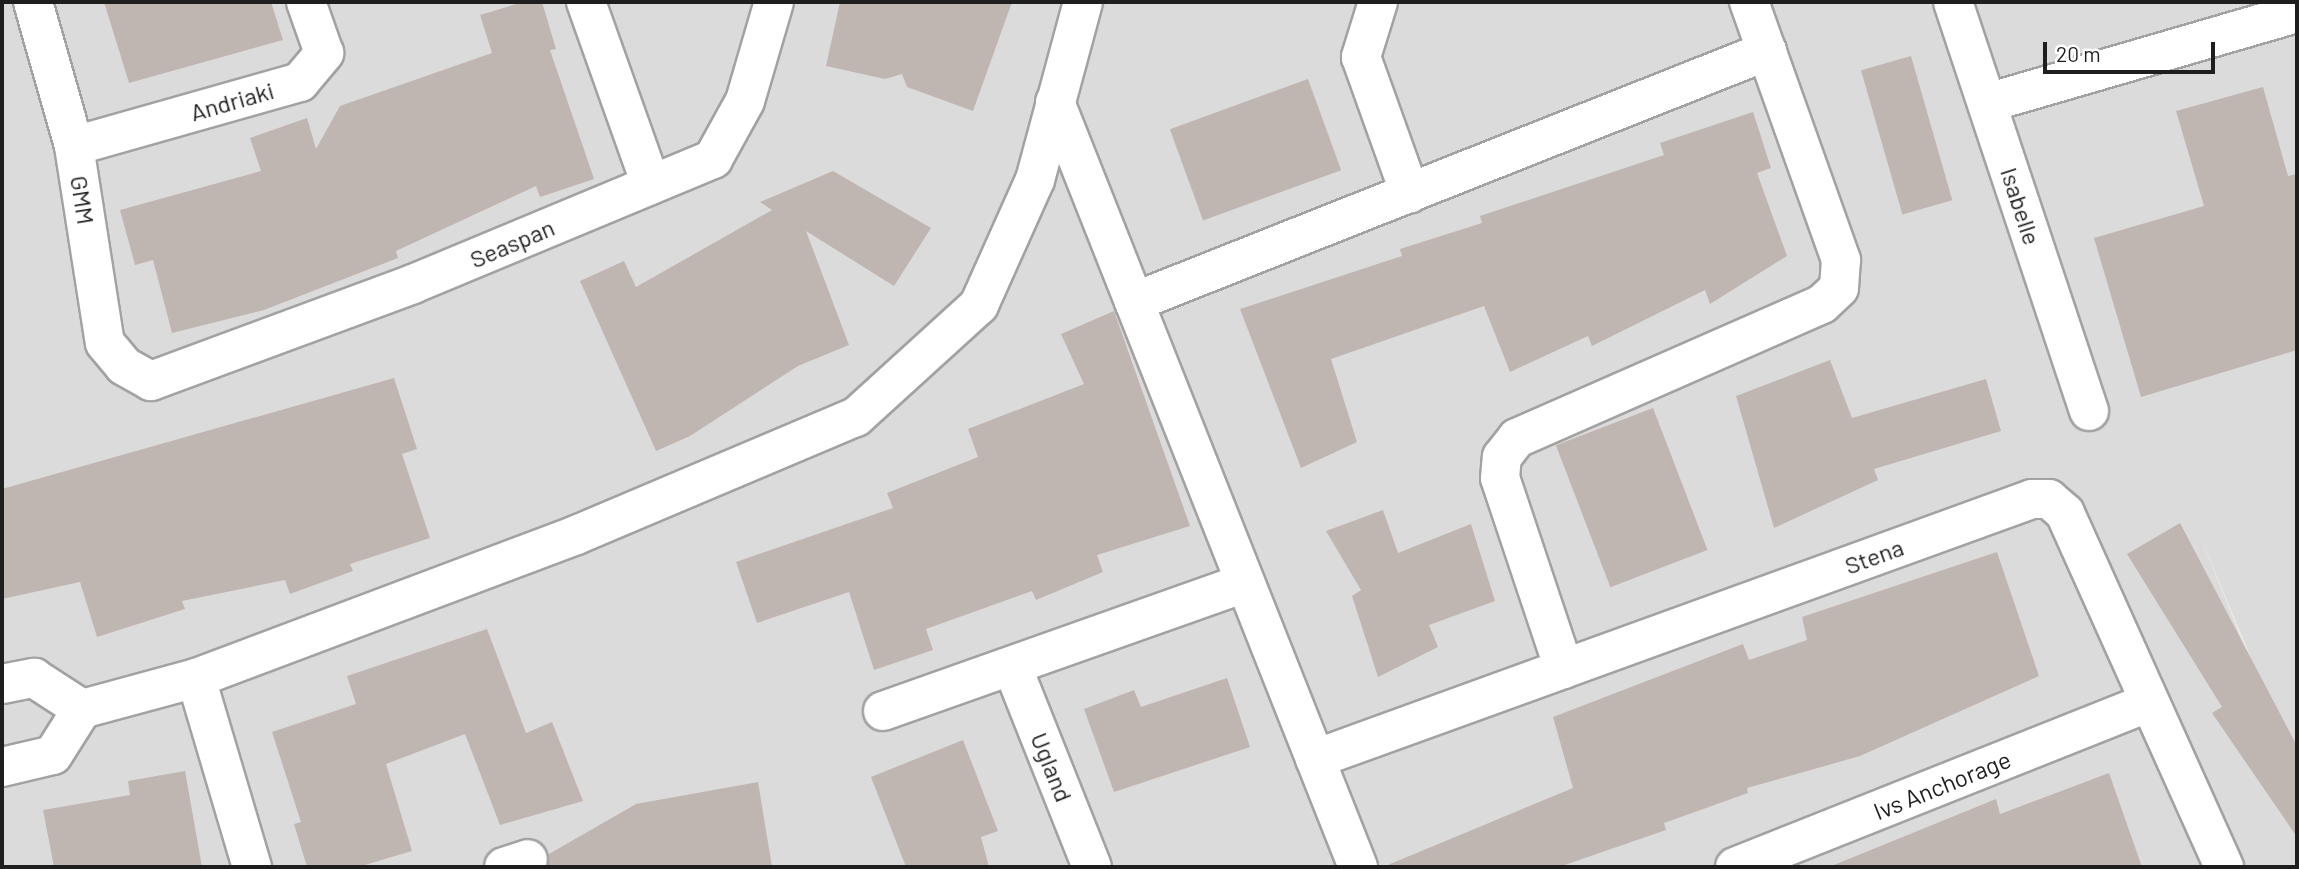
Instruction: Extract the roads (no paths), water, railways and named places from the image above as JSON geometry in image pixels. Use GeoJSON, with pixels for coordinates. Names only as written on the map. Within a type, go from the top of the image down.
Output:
{"type":"FeatureCollection","features":[{"type":"Feature","properties":{"kind":"street","name":"GMM"},"geometry":{"type":"LineString","coordinates":[[33,2],[74,146],[106,343],[124,366],[151,381]]}},
{"type":"Feature","properties":{"kind":"street","name":"Andriaki"},"geometry":{"type":"LineString","coordinates":[[74,146],[300,82],[324,53],[306,2]]}},
{"type":"Feature","properties":{"kind":"street"},"geometry":{"type":"LineString","coordinates":[[586,2],[651,185]]}},
{"type":"Feature","properties":{"kind":"street","name":"Seaspan"},"geometry":{"type":"LineString","coordinates":[[151,381],[413,284],[713,159],[745,101],[774,2]]}},
{"type":"Feature","properties":{"kind":"street"},"geometry":{"type":"LineString","coordinates":[[2,767],[53,755],[82,709],[196,678],[576,535],[856,417],[979,305],[1035,180],[1083,2]]}},
{"type":"Feature","properties":{"kind":"street"},"geometry":{"type":"LineString","coordinates":[[1378,2],[1361,57],[1410,194]]}},
{"type":"Feature","properties":{"kind":"street"},"geometry":{"type":"LineString","coordinates":[[1564,669],[1500,478],[1502,457],[1517,438],[1822,304],[1839,288],[1841,260],[1749,2]]}},
{"type":"Feature","properties":{"kind":"street","name":"Isabelle"},"geometry":{"type":"LineString","coordinates":[[1953,2],[2089,411]]}},
{"type":"Feature","properties":{"kind":"street"},"geometry":{"type":"LineString","coordinates":[[1987,103],[2297,14],[2294,2]]}},
{"type":"Feature","properties":{"kind":"street"},"geometry":{"type":"LineString","coordinates":[[1134,302],[1767,51]]}},
{"type":"Feature","properties":{"kind":"street"},"geometry":{"type":"LineString","coordinates":[[1055,102],[1358,867]]}},
{"type":"Feature","properties":{"kind":"street","name":"Stena"},"geometry":{"type":"LineString","coordinates":[[1315,759],[2032,499],[2049,499],[2065,513],[2224,867]]}},
{"type":"Feature","properties":{"kind":"street"},"geometry":{"type":"LineString","coordinates":[[883,711],[1245,583]]}},
{"type":"Feature","properties":{"kind":"street","name":"Ugland"},"geometry":{"type":"LineString","coordinates":[[1012,666],[1092,867]]}},
{"type":"Feature","properties":{"kind":"street"},"geometry":{"type":"LineString","coordinates":[[2,684],[34,678],[82,709]]}},
{"type":"Feature","properties":{"kind":"street"},"geometry":{"type":"LineString","coordinates":[[196,678],[252,867]]}},
{"type":"Feature","properties":{"kind":"street","name":"Ivs Anchorage"},"geometry":{"type":"LineString","coordinates":[[1735,867],[2149,702]]}}]}
